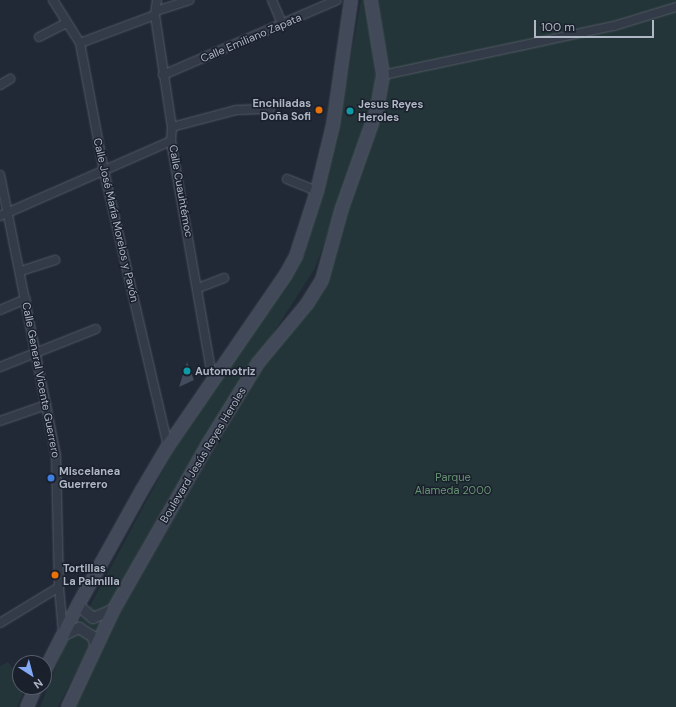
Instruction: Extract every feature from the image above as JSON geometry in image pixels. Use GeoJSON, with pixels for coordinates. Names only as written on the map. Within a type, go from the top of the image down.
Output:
{"type":"FeatureCollection","features":[{"type":"Feature","properties":{"kind":"main road"},"geometry":{"type":"LineString","coordinates":[[52,657],[78,605],[168,446],[289,269],[305,233],[333,125],[351,0]]}},
{"type":"Feature","properties":{"kind":"main road","name":"Boulevard Jesús Reyes Heroles"},"geometry":{"type":"LineString","coordinates":[[68,707],[114,609],[258,363],[319,287],[329,259],[349,187],[375,116],[383,75],[371,0]]}},
{"type":"Feature","properties":{"kind":"main road"},"geometry":{"type":"LineString","coordinates":[[27,707],[32,695]]}},
{"type":"Feature","properties":{"kind":"street","name":"Calle José María Morelos y Pavón"},"geometry":{"type":"LineString","coordinates":[[53,0],[80,43],[104,171],[168,446]]}},
{"type":"Feature","properties":{"kind":"street","name":"Calle Cuauhtémoc"},"geometry":{"type":"LineString","coordinates":[[157,0],[156,13],[172,127],[171,141],[198,288],[213,382]]}},
{"type":"Feature","properties":{"kind":"street"},"geometry":{"type":"LineString","coordinates":[[80,43],[189,0]]}},
{"type":"Feature","properties":{"kind":"street"},"geometry":{"type":"LineString","coordinates":[[272,0],[282,24]]}},
{"type":"Feature","properties":{"kind":"street","name":"Calle Emiliano Zapata"},"geometry":{"type":"LineString","coordinates":[[164,75],[337,0]]}},
{"type":"Feature","properties":{"kind":"street"},"geometry":{"type":"LineString","coordinates":[[383,75],[614,26],[676,7]]}},
{"type":"Feature","properties":{"kind":"street"},"geometry":{"type":"LineString","coordinates":[[39,37],[67,23]]}},
{"type":"Feature","properties":{"kind":"street"},"geometry":{"type":"LineString","coordinates":[[0,85],[10,78]]}},
{"type":"Feature","properties":{"kind":"street"},"geometry":{"type":"LineString","coordinates":[[172,127],[236,110],[270,109]]}},
{"type":"Feature","properties":{"kind":"street"},"geometry":{"type":"LineString","coordinates":[[0,216],[171,141]]}},
{"type":"Feature","properties":{"kind":"street","name":"Calle General Vicente Guerrero"},"geometry":{"type":"LineString","coordinates":[[0,176],[21,271],[58,473],[59,587],[64,635]]}},
{"type":"Feature","properties":{"kind":"street"},"geometry":{"type":"LineString","coordinates":[[286,179],[317,191]]}},
{"type":"Feature","properties":{"kind":"street"},"geometry":{"type":"LineString","coordinates":[[21,271],[55,260]]}},
{"type":"Feature","properties":{"kind":"street"},"geometry":{"type":"LineString","coordinates":[[198,288],[224,278]]}},
{"type":"Feature","properties":{"kind":"street"},"geometry":{"type":"LineString","coordinates":[[0,310],[26,299]]}},
{"type":"Feature","properties":{"kind":"street"},"geometry":{"type":"LineString","coordinates":[[0,367],[96,329]]}},
{"type":"Feature","properties":{"kind":"street"},"geometry":{"type":"LineString","coordinates":[[0,421],[46,405]]}},
{"type":"Feature","properties":{"kind":"street"},"geometry":{"type":"LineString","coordinates":[[0,623],[59,587]]}},
{"type":"Feature","properties":{"kind":"street"},"geometry":{"type":"LineString","coordinates":[[78,605],[93,618],[114,609]]}},
{"type":"Feature","properties":{"kind":"street"},"geometry":{"type":"LineString","coordinates":[[64,635],[79,628],[92,636],[96,646]]}},
{"type":"Feature","properties":{"kind":"green space"},"geometry":{"type":"Polygon","coordinates":[[[361,0],[367,0],[376,84],[366,127],[315,268],[173,490],[128,571],[58,707],[40,707],[45,695],[52,695],[52,677],[73,624],[85,615],[175,448],[303,257],[346,85],[361,0]]]}},
{"type":"Feature","properties":{"kind":"green space","name":"Parque Alameda 2000"},"geometry":{"type":"Polygon","coordinates":[[[379,0],[676,0],[676,707],[73,707],[110,630],[257,374],[323,289],[350,189],[380,117],[387,64],[379,0]]]}},
{"type":"Feature","properties":{"kind":"green space"},"geometry":{"type":"Polygon","coordinates":[[[8,662],[12,668],[12,695],[22,695],[17,707],[0,707],[0,666],[8,662]]]}},
{"type":"Feature","properties":{"kind":"building","name":"Automotriz"},"geometry":{"type":"Polygon","coordinates":[[[187,362],[194,380],[179,387],[187,362]]]}},
{"type":"Feature","properties":{"kind":"place","name":"Enchiladas Doña Sofi"},"geometry":{"type":"Point","coordinates":[319,110]}},
{"type":"Feature","properties":{"kind":"place","name":"Jesus Reyes Heroles"},"geometry":{"type":"Point","coordinates":[350,111]}},
{"type":"Feature","properties":{"kind":"place","name":"Automotriz"},"geometry":{"type":"Point","coordinates":[187,371]}},
{"type":"Feature","properties":{"kind":"place","name":"Miscelanea Guerrero"},"geometry":{"type":"Point","coordinates":[51,478]}},
{"type":"Feature","properties":{"kind":"place","name":"Tortillas La Palmilla"},"geometry":{"type":"Point","coordinates":[55,575]}}]}
